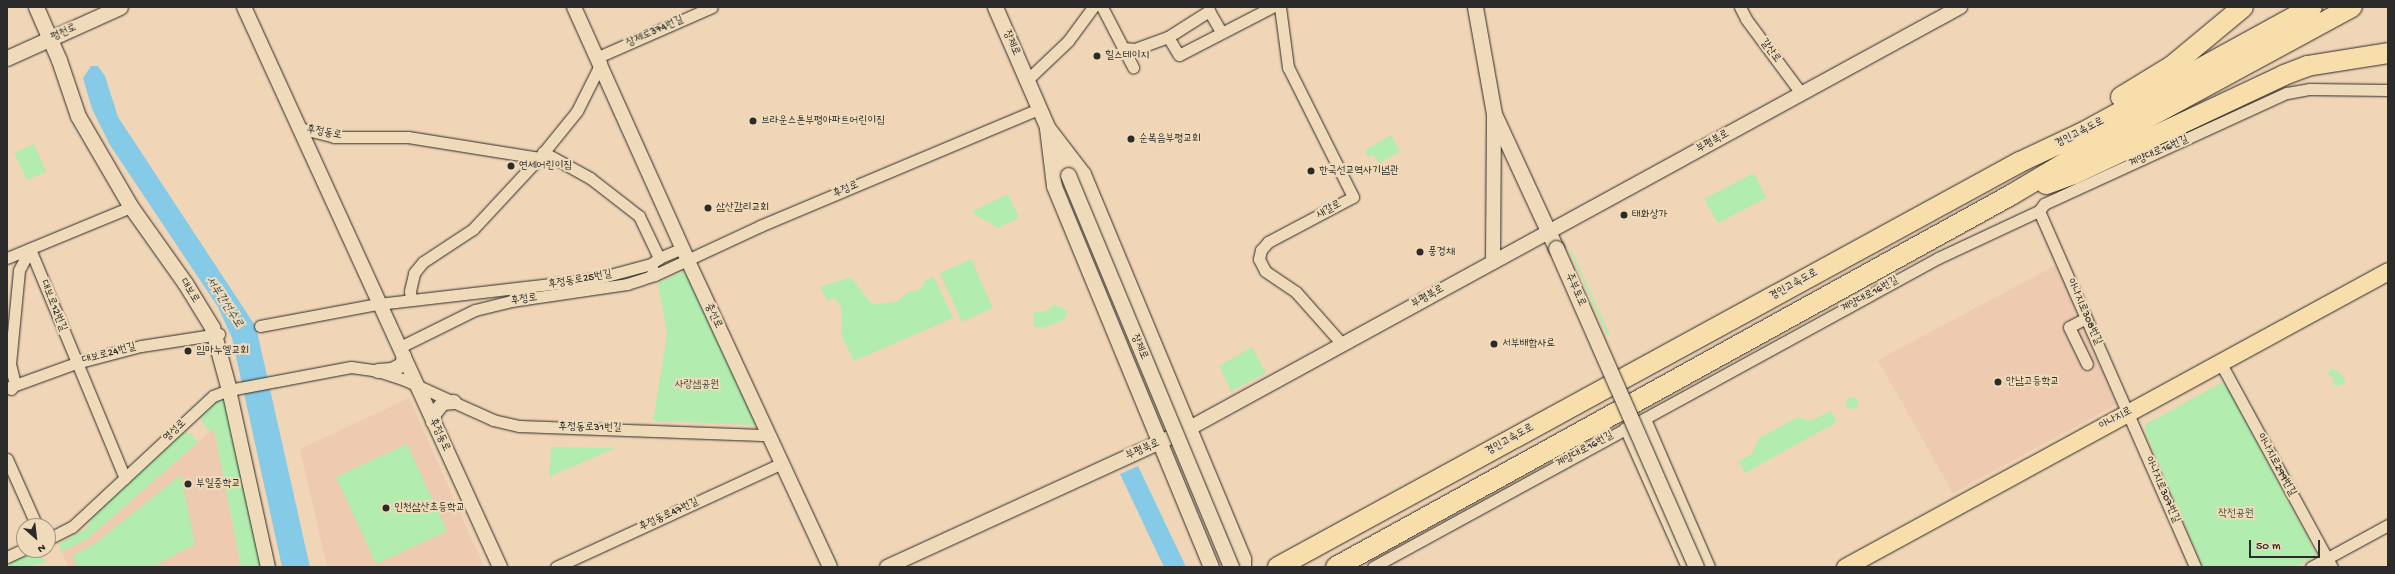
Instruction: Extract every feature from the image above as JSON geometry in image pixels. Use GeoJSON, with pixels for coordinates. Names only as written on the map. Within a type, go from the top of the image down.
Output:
{"type":"FeatureCollection","features":[{"type":"Feature","properties":{"kind":"highway"},"geometry":{"type":"LineString","coordinates":[[2020,162],[2172,66],[2243,7]]}},
{"type":"Feature","properties":{"kind":"highway","name":"경인고속도로"},"geometry":{"type":"LineString","coordinates":[[1278,567],[2020,162],[2082,133],[2312,7]]}},
{"type":"Feature","properties":{"kind":"highway","name":"경인고속도로"},"geometry":{"type":"LineString","coordinates":[[1336,567],[2011,195],[2068,161],[2352,7]]}},
{"type":"Feature","properties":{"kind":"highway"},"geometry":{"type":"LineString","coordinates":[[2011,195],[2074,174],[2284,75],[2307,66],[2388,52]]}},
{"type":"Feature","properties":{"kind":"highway"},"geometry":{"type":"LineString","coordinates":[[2341,59],[2388,61]]}},
{"type":"Feature","properties":{"kind":"main road","name":"대보로"},"geometry":{"type":"LineString","coordinates":[[36,7],[50,39],[78,116],[131,207],[185,283],[217,334],[229,390]]}},
{"type":"Feature","properties":{"kind":"main road","name":"평천로"},"geometry":{"type":"LineString","coordinates":[[7,58],[120,7]]}},
{"type":"Feature","properties":{"kind":"main road","name":"장제로"},"geometry":{"type":"LineString","coordinates":[[995,7],[1068,175],[1231,567]]}},
{"type":"Feature","properties":{"kind":"main road","name":"주부토로"},"geometry":{"type":"LineString","coordinates":[[1475,7],[1494,114],[1549,231],[1696,567]]}},
{"type":"Feature","properties":{"kind":"main road","name":"장제로"},"geometry":{"type":"LineString","coordinates":[[1047,127],[1083,174],[1243,559],[1243,567]]}},
{"type":"Feature","properties":{"kind":"main road","name":"장제로"},"geometry":{"type":"LineString","coordinates":[[1047,127],[1054,186],[1211,567]]}},
{"type":"Feature","properties":{"kind":"main road","name":"아나지로"},"geometry":{"type":"LineString","coordinates":[[1845,567],[2388,271]]}},
{"type":"Feature","properties":{"kind":"street","name":"후정동로"},"geometry":{"type":"LineString","coordinates":[[244,7],[378,304],[402,351],[500,567]]}},
{"type":"Feature","properties":{"kind":"street","name":"충선로"},"geometry":{"type":"LineString","coordinates":[[574,7],[682,248],[830,567]]}},
{"type":"Feature","properties":{"kind":"street","name":"장제로374번길"},"geometry":{"type":"LineString","coordinates":[[599,60],[712,7]]}},
{"type":"Feature","properties":{"kind":"street"},"geometry":{"type":"LineString","coordinates":[[1027,80],[1068,41],[1093,7]]}},
{"type":"Feature","properties":{"kind":"street"},"geometry":{"type":"LineString","coordinates":[[1102,7],[1133,67]]}},
{"type":"Feature","properties":{"kind":"street"},"geometry":{"type":"LineString","coordinates":[[1168,37],[1179,54],[1272,7]]}},
{"type":"Feature","properties":{"kind":"street","name":"새갈로"},"geometry":{"type":"LineString","coordinates":[[1280,7],[1288,67],[1353,197],[1268,242],[1261,250],[1259,259],[1265,271],[1296,292],[1342,344]]}},
{"type":"Feature","properties":{"kind":"street","name":"갈산로"},"geometry":{"type":"LineString","coordinates":[[1740,7],[1746,19],[1801,93]]}},
{"type":"Feature","properties":{"kind":"street","name":"부평북로"},"geometry":{"type":"LineString","coordinates":[[887,567],[1188,429],[1960,7]]}},
{"type":"Feature","properties":{"kind":"street"},"geometry":{"type":"LineString","coordinates":[[1123,48],[1135,49],[1168,37],[1209,11],[1219,28]]}},
{"type":"Feature","properties":{"kind":"street"},"geometry":{"type":"LineString","coordinates":[[411,300],[410,291],[414,273],[423,262],[473,229],[541,155],[577,111],[599,60]]}},
{"type":"Feature","properties":{"kind":"street","name":"계양대로16번길"},"geometry":{"type":"LineString","coordinates":[[1373,567],[1938,258],[2039,210],[2044,204],[2287,93],[2309,89],[2388,90]]}},
{"type":"Feature","properties":{"kind":"street","name":"후정로"},"geometry":{"type":"LineString","coordinates":[[402,351],[475,310],[511,301],[627,284],[655,275],[688,261],[760,226],[1039,109]]}},
{"type":"Feature","properties":{"kind":"street"},"geometry":{"type":"LineString","coordinates":[[1493,262],[1494,114]]}},
{"type":"Feature","properties":{"kind":"street","name":"후정동로"},"geometry":{"type":"LineString","coordinates":[[299,128],[334,137],[408,137],[541,155]]}},
{"type":"Feature","properties":{"kind":"street"},"geometry":{"type":"LineString","coordinates":[[541,155],[590,178],[639,216],[655,261],[655,275]]}},
{"type":"Feature","properties":{"kind":"street"},"geometry":{"type":"LineString","coordinates":[[7,258],[131,207]]}},
{"type":"Feature","properties":{"kind":"street","name":"아나지로308번길"},"geometry":{"type":"LineString","coordinates":[[2039,210],[2128,413]]}},
{"type":"Feature","properties":{"kind":"street"},"geometry":{"type":"LineString","coordinates":[[655,261],[682,248]]}},
{"type":"Feature","properties":{"kind":"street"},"geometry":{"type":"LineString","coordinates":[[7,395],[11,386],[10,364],[19,270],[30,249]]}},
{"type":"Feature","properties":{"kind":"street","name":"대보로12번길"},"geometry":{"type":"LineString","coordinates":[[30,249],[76,363]]}},
{"type":"Feature","properties":{"kind":"street","name":"후정동로25번길"},"geometry":{"type":"LineString","coordinates":[[378,304],[595,280],[655,261]]}},
{"type":"Feature","properties":{"kind":"street"},"geometry":{"type":"LineString","coordinates":[[260,326],[378,304]]}},
{"type":"Feature","properties":{"kind":"street"},"geometry":{"type":"LineString","coordinates":[[2086,318],[2069,326],[2087,364]]}},
{"type":"Feature","properties":{"kind":"street","name":"대보로24번길"},"geometry":{"type":"LineString","coordinates":[[11,386],[76,363],[141,346],[217,334]]}},
{"type":"Feature","properties":{"kind":"street"},"geometry":{"type":"LineString","coordinates":[[378,371],[392,370],[402,365],[402,351]]}},
{"type":"Feature","properties":{"kind":"street","name":"아나지로299번길"},"geometry":{"type":"LineString","coordinates":[[2220,362],[2330,562]]}},
{"type":"Feature","properties":{"kind":"street"},"geometry":{"type":"LineString","coordinates":[[76,363],[125,478]]}},
{"type":"Feature","properties":{"kind":"street","name":"후정동로31번길"},"geometry":{"type":"LineString","coordinates":[[285,380],[351,367],[378,371],[454,402],[493,420],[519,426],[769,434]]}},
{"type":"Feature","properties":{"kind":"street","name":"영성로"},"geometry":{"type":"LineString","coordinates":[[56,535],[72,527],[214,396],[229,390],[285,380]]}},
{"type":"Feature","properties":{"kind":"street","name":"대보로"},"geometry":{"type":"LineString","coordinates":[[229,390],[268,567]]}},
{"type":"Feature","properties":{"kind":"street"},"geometry":{"type":"LineString","coordinates":[[433,422],[434,414],[443,404],[454,402]]}},
{"type":"Feature","properties":{"kind":"street","name":"아나지로307번길"},"geometry":{"type":"LineString","coordinates":[[2128,413],[2195,567]]}},
{"type":"Feature","properties":{"kind":"street"},"geometry":{"type":"LineString","coordinates":[[1645,419],[1709,567]]}},
{"type":"Feature","properties":{"kind":"street"},"geometry":{"type":"LineString","coordinates":[[1625,428],[1687,567]]}},
{"type":"Feature","properties":{"kind":"street"},"geometry":{"type":"LineString","coordinates":[[1633,446],[1638,435],[1645,434],[1653,437]]}},
{"type":"Feature","properties":{"kind":"street"},"geometry":{"type":"LineString","coordinates":[[7,459],[34,518]]}},
{"type":"Feature","properties":{"kind":"street","name":"후정동로47번길"},"geometry":{"type":"LineString","coordinates":[[556,567],[782,463]]}},
{"type":"Feature","properties":{"kind":"street"},"geometry":{"type":"LineString","coordinates":[[2310,567],[2330,562],[2388,525]]}},
{"type":"Feature","properties":{"kind":"shaded area","name":"안남고등학교"},"geometry":{"type":"Polygon","coordinates":[[[2056,265],[2117,404],[1953,493],[1878,360],[2056,265]]]}},
{"type":"Feature","properties":{"kind":"shaded area","name":"인천삼산초등학교"},"geometry":{"type":"Polygon","coordinates":[[[409,398],[484,567],[327,567],[300,449],[409,398]]]}},
{"type":"Feature","properties":{"kind":"shaded area","name":"부일중학교"},"geometry":{"type":"Polygon","coordinates":[[[214,428],[241,567],[69,567],[61,552],[87,539],[214,428]]]}},
{"type":"Feature","properties":{"kind":"green space"},"geometry":{"type":"Polygon","coordinates":[[[1391,135],[1400,152],[1379,163],[1374,155],[1368,157],[1365,150],[1391,135]]]}},
{"type":"Feature","properties":{"kind":"green space"},"geometry":{"type":"Polygon","coordinates":[[[34,144],[46,172],[27,180],[14,153],[34,144]]]}},
{"type":"Feature","properties":{"kind":"green space"},"geometry":{"type":"Polygon","coordinates":[[[1754,173],[1766,198],[1718,223],[1704,199],[1754,173]]]}},
{"type":"Feature","properties":{"kind":"green space"},"geometry":{"type":"Polygon","coordinates":[[[1008,194],[1019,218],[998,228],[971,212],[1008,194]]]}},
{"type":"Feature","properties":{"kind":"green space"},"geometry":{"type":"Polygon","coordinates":[[[1569,249],[1571,249],[1610,335],[1607,335],[1569,249]]]}},
{"type":"Feature","properties":{"kind":"green space"},"geometry":{"type":"Polygon","coordinates":[[[971,259],[993,308],[962,322],[940,273],[971,259]]]}},
{"type":"Feature","properties":{"kind":"green space","name":"사랑샘공원"},"geometry":{"type":"Polygon","coordinates":[[[686,270],[757,425],[653,421],[667,334],[658,283],[686,270]]]}},
{"type":"Feature","properties":{"kind":"green space"},"geometry":{"type":"Polygon","coordinates":[[[851,277],[872,304],[896,302],[908,292],[919,290],[926,280],[934,277],[953,318],[854,361],[841,335],[842,309],[836,298],[828,301],[820,287],[851,277]]]}},
{"type":"Feature","properties":{"kind":"green space"},"geometry":{"type":"Polygon","coordinates":[[[1054,304],[1068,311],[1063,320],[1044,328],[1033,326],[1034,312],[1046,311],[1054,304]]]}},
{"type":"Feature","properties":{"kind":"green space"},"geometry":{"type":"Polygon","coordinates":[[[1252,347],[1266,373],[1231,391],[1219,366],[1252,347]]]}},
{"type":"Feature","properties":{"kind":"green space"},"geometry":{"type":"Polygon","coordinates":[[[2333,368],[2344,377],[2345,383],[2340,386],[2334,385],[2334,378],[2327,374],[2333,368]]]}},
{"type":"Feature","properties":{"kind":"green space","name":"작전공원"},"geometry":{"type":"Polygon","coordinates":[[[2221,383],[2226,385],[2317,555],[2295,567],[2203,567],[2145,432],[2146,424],[2221,383]]]}},
{"type":"Feature","properties":{"kind":"green space"},"geometry":{"type":"Polygon","coordinates":[[[1850,397],[1854,397],[1858,403],[1854,409],[1850,409],[1846,405],[1846,401],[1850,397]]]}},
{"type":"Feature","properties":{"kind":"green space"},"geometry":{"type":"Polygon","coordinates":[[[220,398],[229,399],[263,567],[241,567],[214,429],[210,432],[201,420],[202,414],[220,398]]]}},
{"type":"Feature","properties":{"kind":"green space"},"geometry":{"type":"Polygon","coordinates":[[[1831,411],[1837,422],[1745,473],[1739,461],[1752,454],[1759,438],[1798,417],[1810,421],[1831,411]]]}},
{"type":"Feature","properties":{"kind":"green space"},"geometry":{"type":"Polygon","coordinates":[[[181,432],[190,433],[198,442],[87,539],[61,552],[59,544],[87,528],[95,513],[181,432]]]}},
{"type":"Feature","properties":{"kind":"green space"},"geometry":{"type":"Polygon","coordinates":[[[407,444],[447,531],[376,564],[336,477],[407,444]]]}},
{"type":"Feature","properties":{"kind":"green space"},"geometry":{"type":"Polygon","coordinates":[[[551,447],[615,448],[549,477],[551,447]]]}},
{"type":"Feature","properties":{"kind":"green space"},"geometry":{"type":"Polygon","coordinates":[[[181,475],[195,544],[152,567],[78,567],[72,556],[93,545],[181,475]]]}},
{"type":"Feature","properties":{"kind":"green space"},"geometry":{"type":"Polygon","coordinates":[[[21,558],[44,558],[46,562],[26,567],[7,567],[7,564],[21,558]]]}},
{"type":"Feature","properties":{"kind":"water","name":"서부간선수로"},"geometry":{"type":"Polygon","coordinates":[[[91,66],[98,66],[105,76],[118,117],[256,327],[310,567],[282,567],[232,338],[218,307],[110,145],[92,109],[83,78],[91,66]]]}},
{"type":"Feature","properties":{"kind":"water"},"geometry":{"type":"Polygon","coordinates":[[[1138,466],[1186,567],[1164,567],[1120,474],[1138,466]]]}},
{"type":"Feature","properties":{"kind":"place","name":"힐스테이지"},"geometry":{"type":"Point","coordinates":[1097,56]}},
{"type":"Feature","properties":{"kind":"place","name":"브라운스톤부평아파트어린이집"},"geometry":{"type":"Point","coordinates":[753,121]}},
{"type":"Feature","properties":{"kind":"place","name":"순복음부평교회"},"geometry":{"type":"Point","coordinates":[1131,139]}},
{"type":"Feature","properties":{"kind":"place","name":"연세어린이집"},"geometry":{"type":"Point","coordinates":[511,166]}},
{"type":"Feature","properties":{"kind":"place","name":"한국선교역사기념관"},"geometry":{"type":"Point","coordinates":[1311,171]}},
{"type":"Feature","properties":{"kind":"place","name":"삼산감리교회"},"geometry":{"type":"Point","coordinates":[708,208]}},
{"type":"Feature","properties":{"kind":"place","name":"태화상가"},"geometry":{"type":"Point","coordinates":[1624,215]}},
{"type":"Feature","properties":{"kind":"place","name":"풍경채"},"geometry":{"type":"Point","coordinates":[1420,252]}},
{"type":"Feature","properties":{"kind":"place","name":"서부배합사료"},"geometry":{"type":"Point","coordinates":[1494,344]}},
{"type":"Feature","properties":{"kind":"place","name":"임마누엘교회"},"geometry":{"type":"Point","coordinates":[188,351]}},
{"type":"Feature","properties":{"kind":"place","name":"안남고등학교"},"geometry":{"type":"Point","coordinates":[1998,382]}},
{"type":"Feature","properties":{"kind":"place","name":"부일중학교"},"geometry":{"type":"Point","coordinates":[188,484]}},
{"type":"Feature","properties":{"kind":"place","name":"인천삼산초등학교"},"geometry":{"type":"Point","coordinates":[386,508]}}]}
